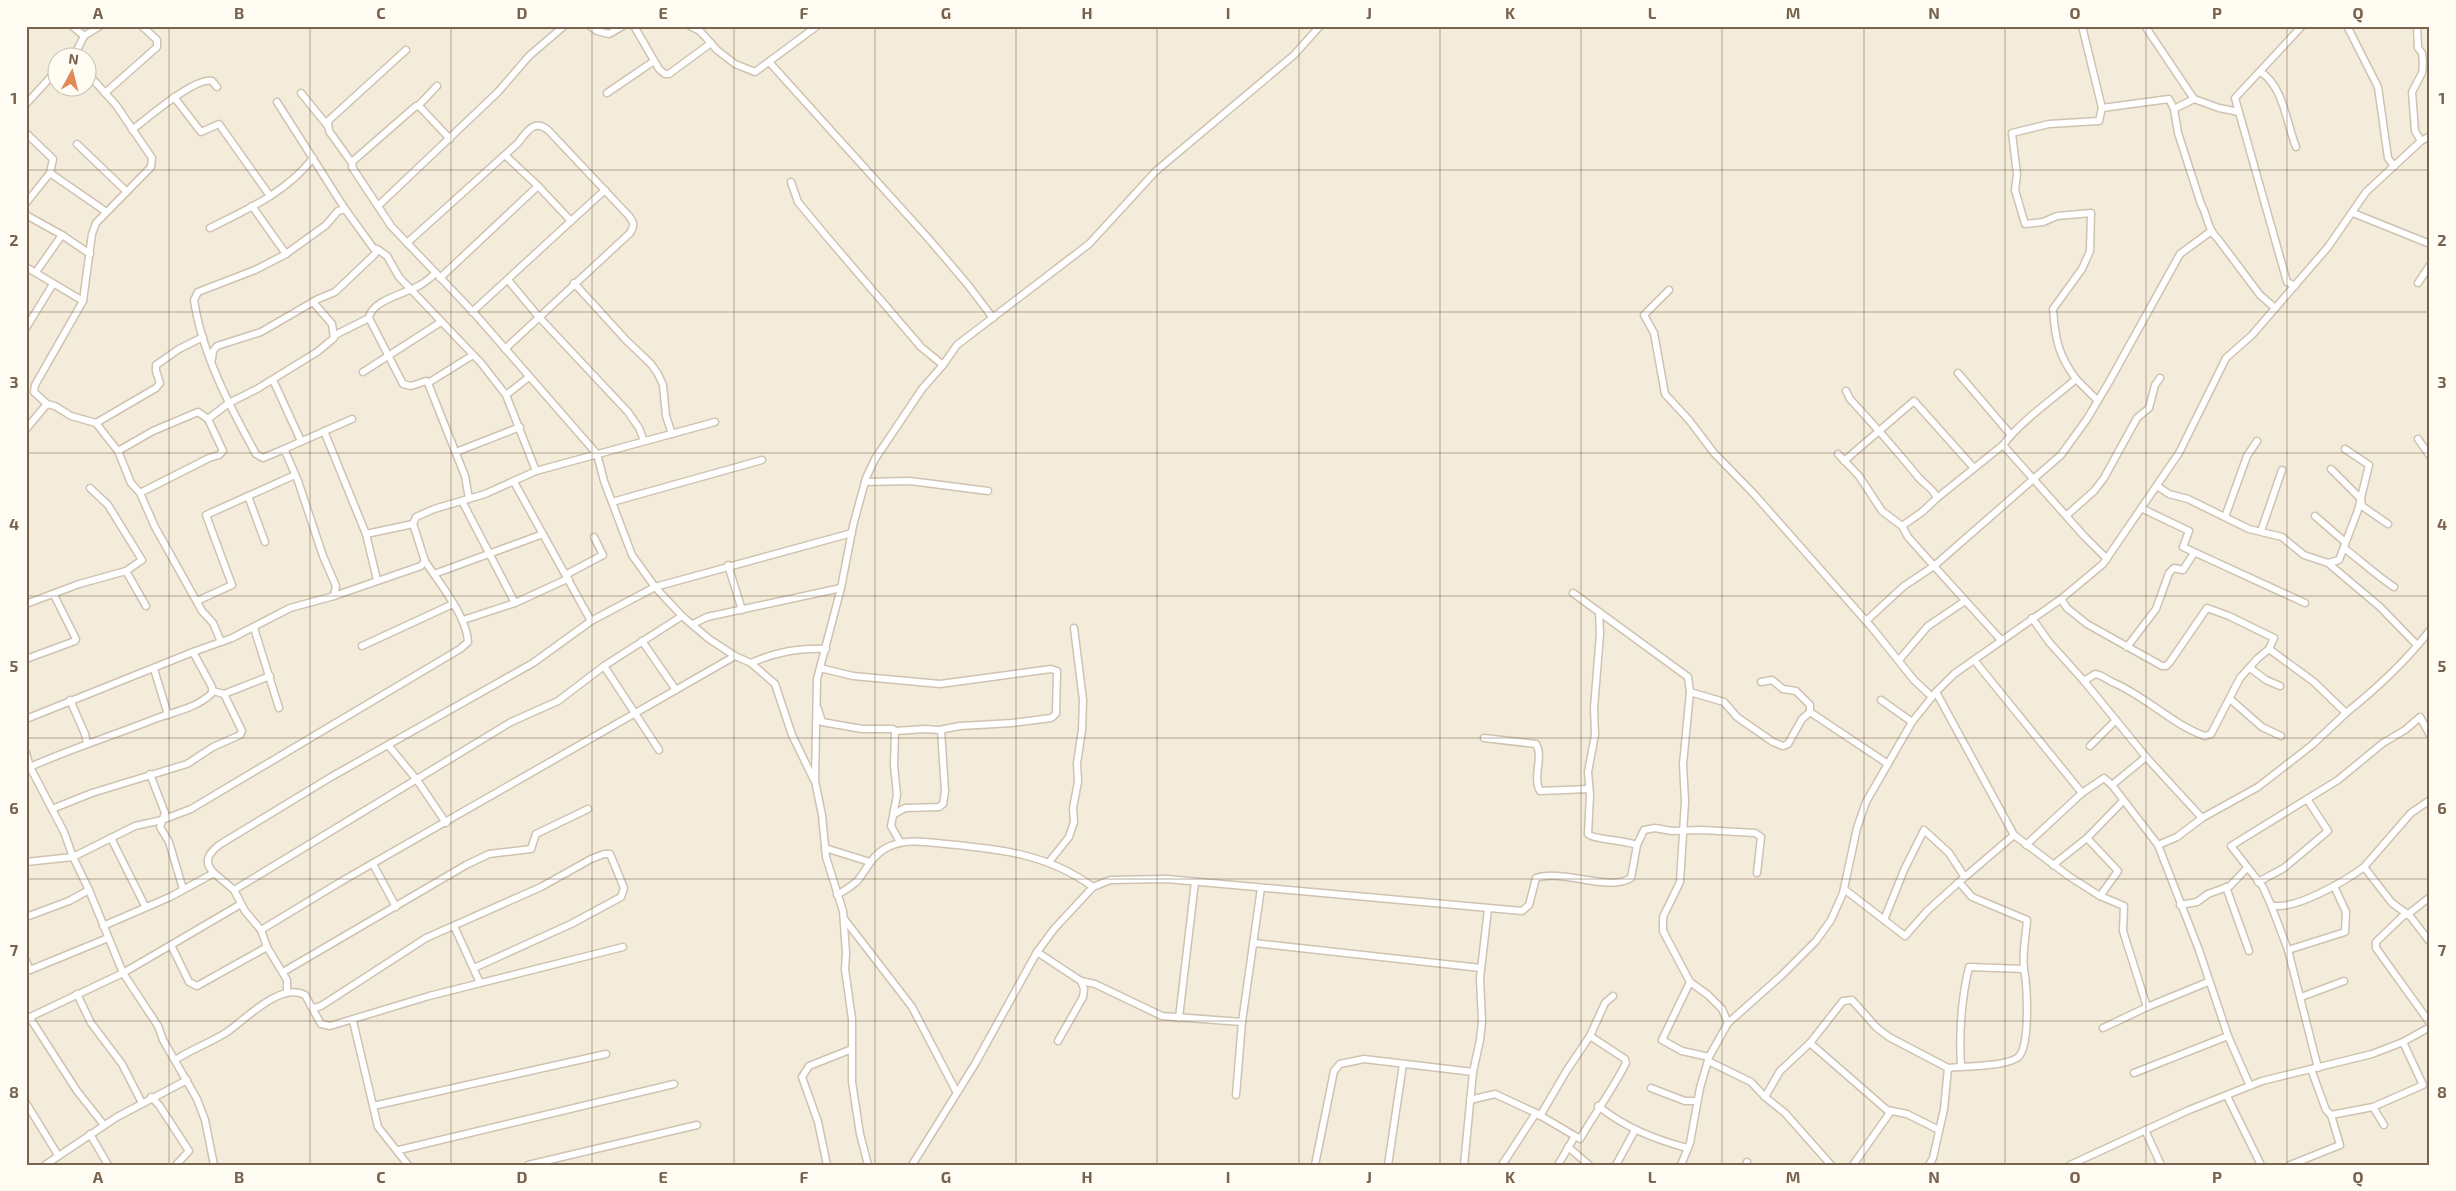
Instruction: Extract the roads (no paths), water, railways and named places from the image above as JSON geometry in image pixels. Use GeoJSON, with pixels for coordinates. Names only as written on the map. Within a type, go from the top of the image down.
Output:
{"type":"FeatureCollection","features":[{"type":"Feature","properties":{"kind":"street"},"geometry":{"type":"LineString","coordinates":[[72,26],[84,36]]}},
{"type":"Feature","properties":{"kind":"street"},"geometry":{"type":"LineString","coordinates":[[77,48],[84,36],[100,26]]}},
{"type":"Feature","properties":{"kind":"street"},"geometry":{"type":"LineString","coordinates":[[104,93],[157,47],[157,40],[142,26]]}},
{"type":"Feature","properties":{"kind":"street"},"geometry":{"type":"LineString","coordinates":[[378,206],[498,92],[529,56],[564,26]]}},
{"type":"Feature","properties":{"kind":"street"},"geometry":{"type":"LineString","coordinates":[[590,26],[597,31],[609,34],[623,26]]}},
{"type":"Feature","properties":{"kind":"street"},"geometry":{"type":"LineString","coordinates":[[634,26],[659,69],[665,74],[669,74],[711,43]]}},
{"type":"Feature","properties":{"kind":"street"},"geometry":{"type":"LineString","coordinates":[[690,26],[700,31],[735,64],[751,72],[755,72],[770,63],[817,26]]}},
{"type":"Feature","properties":{"kind":"street"},"geometry":{"type":"LineString","coordinates":[[868,1165],[860,1134],[852,1082],[851,1000],[845,969],[844,919],[825,848],[822,815],[815,781],[816,703],[820,668],[841,588],[865,482],[875,459],[890,436],[922,389],[957,345],[1089,244],[1156,171],[1294,55],[1320,26]]}},
{"type":"Feature","properties":{"kind":"street"},"geometry":{"type":"LineString","coordinates":[[2082,26],[2102,108],[2099,121],[2049,124],[2012,133],[2018,174],[2016,190],[2025,224],[2043,222],[2057,216],[2091,213],[2090,251],[2082,269],[2053,308],[2055,338],[2064,363],[2097,400]]}},
{"type":"Feature","properties":{"kind":"street"},"geometry":{"type":"LineString","coordinates":[[2145,26],[2194,99],[2219,108],[2239,112]]}},
{"type":"Feature","properties":{"kind":"street"},"geometry":{"type":"LineString","coordinates":[[2294,286],[2287,282],[2235,98],[2302,26]]}},
{"type":"Feature","properties":{"kind":"street"},"geometry":{"type":"LineString","coordinates":[[2348,26],[2378,86],[2388,158],[2394,166]]}},
{"type":"Feature","properties":{"kind":"street"},"geometry":{"type":"LineString","coordinates":[[2417,26],[2418,48],[2422,53],[2423,64],[2422,73],[2412,92],[2414,131],[2421,141]]}},
{"type":"Feature","properties":{"kind":"street"},"geometry":{"type":"LineString","coordinates":[[327,125],[331,118],[406,50]]}},
{"type":"Feature","properties":{"kind":"street"},"geometry":{"type":"LineString","coordinates":[[607,93],[654,61]]}},
{"type":"Feature","properties":{"kind":"street"},"geometry":{"type":"LineString","coordinates":[[770,63],[928,238],[993,318]]}},
{"type":"Feature","properties":{"kind":"street"},"geometry":{"type":"LineString","coordinates":[[2261,72],[2271,79],[2282,103],[2296,147]]}},
{"type":"Feature","properties":{"kind":"street"},"geometry":{"type":"LineString","coordinates":[[26,104],[48,80]]}},
{"type":"Feature","properties":{"kind":"street"},"geometry":{"type":"LineString","coordinates":[[132,130],[174,97],[207,80],[212,81],[217,87]]}},
{"type":"Feature","properties":{"kind":"street"},"geometry":{"type":"LineString","coordinates":[[98,86],[116,105],[152,158],[153,163],[105,211],[94,228],[83,300],[35,385],[34,392],[47,404],[55,406],[72,416],[96,423],[118,451],[131,483],[140,493],[155,527],[197,601],[213,623],[221,642]]}},
{"type":"Feature","properties":{"kind":"street"},"geometry":{"type":"LineString","coordinates":[[352,164],[418,106],[437,86]]}},
{"type":"Feature","properties":{"kind":"street"},"geometry":{"type":"LineString","coordinates":[[301,93],[327,125],[391,226],[472,312],[597,454],[612,502],[632,555],[655,587],[682,616],[709,639],[735,656],[750,663],[775,684],[792,734],[815,781]]}},
{"type":"Feature","properties":{"kind":"street"},"geometry":{"type":"LineString","coordinates":[[174,97],[202,132],[219,124],[270,196]]}},
{"type":"Feature","properties":{"kind":"street"},"geometry":{"type":"LineString","coordinates":[[2102,108],[2168,99],[2174,109],[2178,134],[2201,204],[2207,214],[2210,232],[2218,239],[2260,295],[2275,308]]}},
{"type":"Feature","properties":{"kind":"street"},"geometry":{"type":"LineString","coordinates":[[2174,109],[2194,99]]}},
{"type":"Feature","properties":{"kind":"street"},"geometry":{"type":"LineString","coordinates":[[277,102],[345,209],[374,249],[387,256],[399,277],[474,355],[506,395],[536,471]]}},
{"type":"Feature","properties":{"kind":"street"},"geometry":{"type":"LineString","coordinates":[[418,106],[450,139]]}},
{"type":"Feature","properties":{"kind":"street"},"geometry":{"type":"LineString","coordinates":[[407,243],[536,125],[543,126],[605,190],[634,222],[634,227],[505,349]]}},
{"type":"Feature","properties":{"kind":"street"},"geometry":{"type":"LineString","coordinates":[[26,133],[53,159],[50,173],[26,203]]}},
{"type":"Feature","properties":{"kind":"street"},"geometry":{"type":"LineString","coordinates":[[1681,1165],[1687,1148],[1708,1059],[1728,1023],[1782,976],[1816,941],[1831,920],[1844,889],[1861,815],[1912,722],[1954,674],[2061,599],[2107,559],[2179,453],[2226,358],[2252,335],[2328,247],[2366,192],[2421,141],[2430,136]]}},
{"type":"Feature","properties":{"kind":"street"},"geometry":{"type":"LineString","coordinates":[[77,144],[126,191]]}},
{"type":"Feature","properties":{"kind":"street"},"geometry":{"type":"LineString","coordinates":[[505,154],[571,221]]}},
{"type":"Feature","properties":{"kind":"street"},"geometry":{"type":"LineString","coordinates":[[210,228],[291,183],[313,158]]}},
{"type":"Feature","properties":{"kind":"street"},"geometry":{"type":"LineString","coordinates":[[50,173],[105,211]]}},
{"type":"Feature","properties":{"kind":"street"},"geometry":{"type":"LineString","coordinates":[[790,182],[798,202],[827,237],[921,347],[943,365]]}},
{"type":"Feature","properties":{"kind":"street"},"geometry":{"type":"LineString","coordinates":[[469,499],[469,489],[456,452],[428,383],[426,380],[411,386],[403,384],[370,318],[372,311],[380,305],[438,275],[538,186]]}},
{"type":"Feature","properties":{"kind":"street"},"geometry":{"type":"LineString","coordinates":[[472,312],[605,190]]}},
{"type":"Feature","properties":{"kind":"street"},"geometry":{"type":"LineString","coordinates":[[252,206],[286,254]]}},
{"type":"Feature","properties":{"kind":"street"},"geometry":{"type":"LineString","coordinates":[[345,209],[338,211],[326,225],[286,254],[255,270],[196,294],[194,300],[203,337],[228,403],[256,454],[262,458],[352,419]]}},
{"type":"Feature","properties":{"kind":"street"},"geometry":{"type":"LineString","coordinates":[[2353,213],[2430,244]]}},
{"type":"Feature","properties":{"kind":"street"},"geometry":{"type":"LineString","coordinates":[[26,215],[62,235],[90,254]]}},
{"type":"Feature","properties":{"kind":"street"},"geometry":{"type":"LineString","coordinates":[[1866,621],[1904,586],[1934,566],[2061,455],[2087,419],[2180,254],[2210,232]]}},
{"type":"Feature","properties":{"kind":"street"},"geometry":{"type":"LineString","coordinates":[[36,272],[62,235]]}},
{"type":"Feature","properties":{"kind":"street"},"geometry":{"type":"LineString","coordinates":[[212,360],[213,351],[217,346],[261,332],[313,302],[335,292],[373,256],[377,249]]}},
{"type":"Feature","properties":{"kind":"street"},"geometry":{"type":"LineString","coordinates":[[2418,283],[2430,265]]}},
{"type":"Feature","properties":{"kind":"street"},"geometry":{"type":"LineString","coordinates":[[26,267],[83,300]]}},
{"type":"Feature","properties":{"kind":"street"},"geometry":{"type":"LineString","coordinates":[[508,280],[538,316],[628,412],[639,428],[644,441]]}},
{"type":"Feature","properties":{"kind":"street"},"geometry":{"type":"LineString","coordinates":[[574,283],[626,340],[651,364],[658,374],[663,384],[666,416],[672,434]]}},
{"type":"Feature","properties":{"kind":"street"},"geometry":{"type":"LineString","coordinates":[[26,328],[53,284]]}},
{"type":"Feature","properties":{"kind":"street"},"geometry":{"type":"LineString","coordinates":[[1669,290],[1644,315],[1654,334],[1665,394],[1689,420],[1714,453],[1754,494],[1866,621],[1914,680],[1934,695],[2014,835],[2053,865],[2100,896],[2124,906],[2123,931],[2147,1007]]}},
{"type":"Feature","properties":{"kind":"street"},"geometry":{"type":"LineString","coordinates":[[313,302],[332,324],[334,335]]}},
{"type":"Feature","properties":{"kind":"street"},"geometry":{"type":"LineString","coordinates":[[208,419],[228,403],[273,380],[317,352],[334,335],[370,318]]}},
{"type":"Feature","properties":{"kind":"street"},"geometry":{"type":"LineString","coordinates":[[363,372],[442,322]]}},
{"type":"Feature","properties":{"kind":"street"},"geometry":{"type":"LineString","coordinates":[[96,423],[156,388],[160,383],[156,366],[176,351],[203,337]]}},
{"type":"Feature","properties":{"kind":"street"},"geometry":{"type":"LineString","coordinates":[[428,383],[474,355]]}},
{"type":"Feature","properties":{"kind":"street"},"geometry":{"type":"LineString","coordinates":[[1958,373],[2011,435]]}},
{"type":"Feature","properties":{"kind":"street"},"geometry":{"type":"LineString","coordinates":[[506,395],[529,377]]}},
{"type":"Feature","properties":{"kind":"street"},"geometry":{"type":"LineString","coordinates":[[1902,526],[1973,467],[2003,445],[2011,435],[2076,378]]}},
{"type":"Feature","properties":{"kind":"street"},"geometry":{"type":"LineString","coordinates":[[2067,515],[2094,491],[2104,478],[2136,418],[2148,408],[2155,385],[2160,378]]}},
{"type":"Feature","properties":{"kind":"street"},"geometry":{"type":"LineString","coordinates":[[273,380],[301,442]]}},
{"type":"Feature","properties":{"kind":"street"},"geometry":{"type":"LineString","coordinates":[[1846,391],[1850,399],[1907,460],[1919,478],[1935,492],[1937,498]]}},
{"type":"Feature","properties":{"kind":"street"},"geometry":{"type":"LineString","coordinates":[[1844,461],[1914,401],[1973,467]]}},
{"type":"Feature","properties":{"kind":"street"},"geometry":{"type":"LineString","coordinates":[[26,429],[47,404]]}},
{"type":"Feature","properties":{"kind":"street"},"geometry":{"type":"LineString","coordinates":[[118,451],[153,431],[198,412],[208,419],[223,451],[219,455],[140,493]]}},
{"type":"Feature","properties":{"kind":"street"},"geometry":{"type":"LineString","coordinates":[[26,862],[73,857],[135,826],[162,820],[191,809],[460,649],[468,642],[468,633],[463,620],[425,561],[413,524],[416,517],[434,508],[469,499],[512,481],[514,482],[536,471],[715,422]]}},
{"type":"Feature","properties":{"kind":"street"},"geometry":{"type":"LineString","coordinates":[[456,452],[520,427]]}},
{"type":"Feature","properties":{"kind":"street"},"geometry":{"type":"LineString","coordinates":[[324,431],[366,534],[378,580]]}},
{"type":"Feature","properties":{"kind":"street"},"geometry":{"type":"LineString","coordinates":[[2418,439],[2430,456]]}},
{"type":"Feature","properties":{"kind":"street"},"geometry":{"type":"LineString","coordinates":[[2225,517],[2247,456],[2256,442]]}},
{"type":"Feature","properties":{"kind":"street"},"geometry":{"type":"LineString","coordinates":[[2003,445],[2107,559]]}},
{"type":"Feature","properties":{"kind":"street"},"geometry":{"type":"LineString","coordinates":[[2328,563],[2339,560],[2361,499],[2369,465],[2345,449]]}},
{"type":"Feature","properties":{"kind":"street"},"geometry":{"type":"LineString","coordinates":[[282,450],[295,475],[323,556],[336,586],[334,596]]}},
{"type":"Feature","properties":{"kind":"street"},"geometry":{"type":"LineString","coordinates":[[1838,454],[1859,476],[1882,510],[1902,526],[1908,537],[2001,640]]}},
{"type":"Feature","properties":{"kind":"street"},"geometry":{"type":"LineString","coordinates":[[612,502],[762,460]]}},
{"type":"Feature","properties":{"kind":"street"},"geometry":{"type":"LineString","coordinates":[[2330,469],[2361,499],[2362,506],[2388,524]]}},
{"type":"Feature","properties":{"kind":"street"},"geometry":{"type":"LineString","coordinates":[[2261,531],[2282,470]]}},
{"type":"Feature","properties":{"kind":"street"},"geometry":{"type":"LineString","coordinates":[[197,601],[232,585],[206,515],[295,475]]}},
{"type":"Feature","properties":{"kind":"street"},"geometry":{"type":"LineString","coordinates":[[865,482],[910,481],[988,491]]}},
{"type":"Feature","properties":{"kind":"street"},"geometry":{"type":"LineString","coordinates":[[514,482],[591,621]]}},
{"type":"Feature","properties":{"kind":"street"},"geometry":{"type":"LineString","coordinates":[[2158,486],[2168,494],[2188,499],[2250,529],[2282,537],[2304,555],[2328,563],[2380,607],[2417,646]]}},
{"type":"Feature","properties":{"kind":"street"},"geometry":{"type":"LineString","coordinates":[[26,604],[79,584],[126,570],[142,560],[108,505],[90,488]]}},
{"type":"Feature","properties":{"kind":"street"},"geometry":{"type":"LineString","coordinates":[[248,496],[265,542]]}},
{"type":"Feature","properties":{"kind":"street"},"geometry":{"type":"LineString","coordinates":[[462,501],[516,603]]}},
{"type":"Feature","properties":{"kind":"street"},"geometry":{"type":"LineString","coordinates":[[2143,508],[2189,531],[2183,547],[2305,603]]}},
{"type":"Feature","properties":{"kind":"street"},"geometry":{"type":"LineString","coordinates":[[2315,516],[2376,575],[2394,587]]}},
{"type":"Feature","properties":{"kind":"street"},"geometry":{"type":"LineString","coordinates":[[366,534],[413,524]]}},
{"type":"Feature","properties":{"kind":"street"},"geometry":{"type":"LineString","coordinates":[[287,993],[283,972],[267,947],[261,930],[234,890],[208,867],[206,860],[210,853],[219,845],[388,745],[533,663],[591,621],[655,587],[728,565],[852,533]]}},
{"type":"Feature","properties":{"kind":"street"},"geometry":{"type":"LineString","coordinates":[[434,574],[543,534]]}},
{"type":"Feature","properties":{"kind":"street"},"geometry":{"type":"LineString","coordinates":[[463,620],[516,603],[567,579],[569,573],[603,555],[594,537]]}},
{"type":"Feature","properties":{"kind":"street"},"geometry":{"type":"LineString","coordinates":[[2127,648],[2156,609],[2169,573],[2174,568],[2183,570],[2194,553]]}},
{"type":"Feature","properties":{"kind":"street"},"geometry":{"type":"LineString","coordinates":[[26,719],[70,700],[221,642],[254,628],[290,608],[334,596],[421,566],[425,561]]}},
{"type":"Feature","properties":{"kind":"street"},"geometry":{"type":"LineString","coordinates":[[728,565],[742,610]]}},
{"type":"Feature","properties":{"kind":"street"},"geometry":{"type":"LineString","coordinates":[[126,570],[146,606]]}},
{"type":"Feature","properties":{"kind":"street"},"geometry":{"type":"LineString","coordinates":[[693,624],[707,617],[841,588]]}},
{"type":"Feature","properties":{"kind":"street"},"geometry":{"type":"LineString","coordinates":[[1573,593],[1688,677],[1690,692],[1684,764],[1680,882],[1664,917],[1663,931],[1690,982],[1708,995],[1722,1009],[1728,1023]]}},
{"type":"Feature","properties":{"kind":"street"},"geometry":{"type":"LineString","coordinates":[[26,660],[76,639],[54,595]]}},
{"type":"Feature","properties":{"kind":"street"},"geometry":{"type":"LineString","coordinates":[[2061,599],[2067,608],[2081,620],[2152,662],[2166,666],[2207,608],[2229,616],[2274,638],[2270,649],[2257,659],[2240,678],[2211,734],[2205,736],[2179,724],[2146,699],[2104,676],[2095,674],[2084,681]]}},
{"type":"Feature","properties":{"kind":"street"},"geometry":{"type":"LineString","coordinates":[[1899,660],[1928,626],[1965,600]]}},
{"type":"Feature","properties":{"kind":"street"},"geometry":{"type":"LineString","coordinates":[[362,646],[453,604]]}},
{"type":"Feature","properties":{"kind":"street"},"geometry":{"type":"LineString","coordinates":[[1600,612],[1594,708],[1595,736],[1588,772],[1589,837],[1626,841],[1637,845]]}},
{"type":"Feature","properties":{"kind":"street"},"geometry":{"type":"LineString","coordinates":[[234,890],[511,722],[558,701],[604,666],[682,616]]}},
{"type":"Feature","properties":{"kind":"street"},"geometry":{"type":"LineString","coordinates":[[2032,618],[2049,642],[2146,756],[2202,818]]}},
{"type":"Feature","properties":{"kind":"street"},"geometry":{"type":"LineString","coordinates":[[254,628],[279,708]]}},
{"type":"Feature","properties":{"kind":"street"},"geometry":{"type":"LineString","coordinates":[[1050,862],[1069,837],[1074,822],[1073,808],[1078,782],[1077,762],[1083,700],[1074,628]]}},
{"type":"Feature","properties":{"kind":"street"},"geometry":{"type":"LineString","coordinates":[[2158,845],[2177,837],[2202,818],[2264,783],[2359,704],[2429,633]]}},
{"type":"Feature","properties":{"kind":"street"},"geometry":{"type":"LineString","coordinates":[[642,641],[676,690]]}},
{"type":"Feature","properties":{"kind":"street"},"geometry":{"type":"LineString","coordinates":[[750,663],[769,655],[801,648],[826,650]]}},
{"type":"Feature","properties":{"kind":"street"},"geometry":{"type":"LineString","coordinates":[[2270,649],[2314,682],[2346,713]]}},
{"type":"Feature","properties":{"kind":"street"},"geometry":{"type":"LineString","coordinates":[[193,652],[213,691],[224,694],[270,676]]}},
{"type":"Feature","properties":{"kind":"street"},"geometry":{"type":"LineString","coordinates":[[261,930],[735,656]]}},
{"type":"Feature","properties":{"kind":"street"},"geometry":{"type":"LineString","coordinates":[[1974,660],[2082,793]]}},
{"type":"Feature","properties":{"kind":"street"},"geometry":{"type":"LineString","coordinates":[[604,666],[659,750]]}},
{"type":"Feature","properties":{"kind":"street"},"geometry":{"type":"LineString","coordinates":[[816,703],[822,722],[862,730],[893,729],[895,731],[941,730],[960,726],[1012,723],[1054,716],[1057,705],[1057,671],[1051,669],[940,684],[853,676],[820,668]]}},
{"type":"Feature","properties":{"kind":"street"},"geometry":{"type":"LineString","coordinates":[[2250,668],[2266,680],[2280,686]]}},
{"type":"Feature","properties":{"kind":"street"},"geometry":{"type":"LineString","coordinates":[[154,669],[168,715]]}},
{"type":"Feature","properties":{"kind":"street"},"geometry":{"type":"LineString","coordinates":[[1690,692],[1724,702],[1737,717],[1773,742],[1783,746],[1788,744],[1802,719],[1810,712],[1810,705],[1796,691],[1783,689],[1772,680],[1761,682]]}},
{"type":"Feature","properties":{"kind":"street"},"geometry":{"type":"LineString","coordinates":[[30,767],[86,743],[108,738],[168,715],[208,698],[213,691]]}},
{"type":"Feature","properties":{"kind":"street"},"geometry":{"type":"LineString","coordinates":[[52,809],[150,774],[187,764],[213,747],[240,735],[242,731],[224,694]]}},
{"type":"Feature","properties":{"kind":"street"},"geometry":{"type":"LineString","coordinates":[[2230,699],[2262,727],[2281,736]]}},
{"type":"Feature","properties":{"kind":"street"},"geometry":{"type":"LineString","coordinates":[[70,700],[86,734],[86,743]]}},
{"type":"Feature","properties":{"kind":"street"},"geometry":{"type":"LineString","coordinates":[[1882,700],[1912,722]]}},
{"type":"Feature","properties":{"kind":"street"},"geometry":{"type":"LineString","coordinates":[[1810,712],[1888,764]]}},
{"type":"Feature","properties":{"kind":"street"},"geometry":{"type":"LineString","coordinates":[[2290,1165],[2340,1145],[2331,1115],[2326,1110],[2315,1068],[2301,997],[2288,950],[2271,905],[2258,882],[2231,846],[2338,780],[2383,743],[2405,730],[2420,717],[2430,734]]}},
{"type":"Feature","properties":{"kind":"street"},"geometry":{"type":"LineString","coordinates":[[2090,746],[2116,720]]}},
{"type":"Feature","properties":{"kind":"street"},"geometry":{"type":"LineString","coordinates":[[894,814],[904,808],[938,808],[943,804],[944,772],[941,730]]}},
{"type":"Feature","properties":{"kind":"street"},"geometry":{"type":"LineString","coordinates":[[895,731],[894,765],[897,795],[892,830],[900,842]]}},
{"type":"Feature","properties":{"kind":"street"},"geometry":{"type":"LineString","coordinates":[[1484,738],[1536,744],[1538,752],[1537,784],[1540,791],[1589,790]]}},
{"type":"Feature","properties":{"kind":"street"},"geometry":{"type":"LineString","coordinates":[[388,745],[417,780],[446,823]]}},
{"type":"Feature","properties":{"kind":"street"},"geometry":{"type":"LineString","coordinates":[[26,753],[30,767],[64,832],[123,973],[158,1026],[202,1111],[214,1165]]}},
{"type":"Feature","properties":{"kind":"street"},"geometry":{"type":"LineString","coordinates":[[2112,785],[2146,756]]}},
{"type":"Feature","properties":{"kind":"street"},"geometry":{"type":"LineString","coordinates":[[150,774],[165,812],[160,827],[169,842],[183,889]]}},
{"type":"Feature","properties":{"kind":"street"},"geometry":{"type":"LineString","coordinates":[[2026,845],[2101,778],[2104,778],[2112,785],[2158,845],[2199,950],[2208,982],[2228,1036],[2250,1086]]}},
{"type":"Feature","properties":{"kind":"street"},"geometry":{"type":"LineString","coordinates":[[2258,882],[2284,868],[2328,831],[2307,799]]}},
{"type":"Feature","properties":{"kind":"street"},"geometry":{"type":"LineString","coordinates":[[2271,905],[2276,906],[2295,902],[2350,878],[2364,866],[2411,813],[2430,800]]}},
{"type":"Feature","properties":{"kind":"street"},"geometry":{"type":"LineString","coordinates":[[2053,865],[2087,838],[2123,801]]}},
{"type":"Feature","properties":{"kind":"street"},"geometry":{"type":"LineString","coordinates":[[283,972],[396,907],[424,888],[485,855],[530,848],[536,834],[588,809]]}},
{"type":"Feature","properties":{"kind":"street"},"geometry":{"type":"LineString","coordinates":[[912,1165],[956,1091],[975,1064],[1037,952],[1054,929],[1093,887],[1110,880],[1167,879],[1522,911],[1527,908],[1536,878],[1541,876],[1572,876],[1599,882],[1628,880],[1633,873],[1637,845],[1644,830],[1648,828],[1683,831],[1736,831],[1759,834],[1757,874]]}},
{"type":"Feature","properties":{"kind":"street"},"geometry":{"type":"LineString","coordinates":[[1884,920],[1904,870],[1924,830],[1949,853],[1964,876]]}},
{"type":"Feature","properties":{"kind":"street"},"geometry":{"type":"LineString","coordinates":[[1844,889],[1905,936],[1926,911],[1964,876],[2014,835]]}},
{"type":"Feature","properties":{"kind":"street"},"geometry":{"type":"LineString","coordinates":[[112,838],[144,906]]}},
{"type":"Feature","properties":{"kind":"street"},"geometry":{"type":"LineString","coordinates":[[2087,838],[2118,871],[2100,896]]}},
{"type":"Feature","properties":{"kind":"street"},"geometry":{"type":"LineString","coordinates":[[837,895],[854,884],[870,862],[885,848],[900,842],[921,840],[991,847],[1050,862],[1069,871],[1093,887]]}},
{"type":"Feature","properties":{"kind":"street"},"geometry":{"type":"LineString","coordinates":[[825,848],[870,862]]}},
{"type":"Feature","properties":{"kind":"street"},"geometry":{"type":"LineString","coordinates":[[311,1006],[314,1008],[322,1006],[407,949],[550,883],[591,859],[604,854],[610,854],[624,888],[621,896],[571,924],[474,968]]}},
{"type":"Feature","properties":{"kind":"street"},"geometry":{"type":"LineString","coordinates":[[373,864],[396,907]]}},
{"type":"Feature","properties":{"kind":"street"},"geometry":{"type":"LineString","coordinates":[[2364,866],[2392,903],[2410,916],[2430,942]]}},
{"type":"Feature","properties":{"kind":"street"},"geometry":{"type":"LineString","coordinates":[[2180,905],[2197,902],[2208,894],[2226,887],[2247,868]]}},
{"type":"Feature","properties":{"kind":"street"},"geometry":{"type":"LineString","coordinates":[[103,926],[144,906],[170,897],[214,873]]}},
{"type":"Feature","properties":{"kind":"street"},"geometry":{"type":"LineString","coordinates":[[1179,1018],[1195,882]]}},
{"type":"Feature","properties":{"kind":"street"},"geometry":{"type":"LineString","coordinates":[[1765,1097],[1780,1071],[1810,1043],[1844,1001],[1852,1000],[1877,1028],[1889,1037],[1948,1068],[2000,1063],[2017,1058],[2024,1050],[2028,987],[2022,956],[2026,943],[2027,920],[1972,897],[1958,882]]}},
{"type":"Feature","properties":{"kind":"street"},"geometry":{"type":"LineString","coordinates":[[2288,950],[2345,932],[2346,912],[2334,886]]}},
{"type":"Feature","properties":{"kind":"street"},"geometry":{"type":"LineString","coordinates":[[2226,887],[2249,951]]}},
{"type":"Feature","properties":{"kind":"street"},"geometry":{"type":"LineString","coordinates":[[1236,1094],[1242,1022],[1254,944],[1260,888]]}},
{"type":"Feature","properties":{"kind":"street"},"geometry":{"type":"LineString","coordinates":[[26,917],[69,901],[89,890]]}},
{"type":"Feature","properties":{"kind":"street"},"geometry":{"type":"LineString","coordinates":[[2430,896],[2406,914],[2376,942],[2376,948],[2430,1023]]}},
{"type":"Feature","properties":{"kind":"street"},"geometry":{"type":"LineString","coordinates":[[104,1126],[77,1091],[28,1019],[76,994],[123,973],[242,904]]}},
{"type":"Feature","properties":{"kind":"street"},"geometry":{"type":"LineString","coordinates":[[1464,1165],[1473,1072],[1481,1031],[1481,968],[1488,909]]}},
{"type":"Feature","properties":{"kind":"street"},"geometry":{"type":"LineString","coordinates":[[844,919],[912,1007],[956,1091]]}},
{"type":"Feature","properties":{"kind":"street"},"geometry":{"type":"LineString","coordinates":[[454,926],[480,983]]}},
{"type":"Feature","properties":{"kind":"street"},"geometry":{"type":"LineString","coordinates":[[26,962],[28,971],[108,938]]}},
{"type":"Feature","properties":{"kind":"street"},"geometry":{"type":"LineString","coordinates":[[1254,944],[1481,968]]}},
{"type":"Feature","properties":{"kind":"street"},"geometry":{"type":"LineString","coordinates":[[172,945],[189,982],[197,986],[267,947]]}},
{"type":"Feature","properties":{"kind":"street"},"geometry":{"type":"LineString","coordinates":[[175,1060],[226,1032],[268,1001],[287,993],[295,992],[304,995],[321,1024],[330,1026],[353,1021],[394,1006],[624,947]]}},
{"type":"Feature","properties":{"kind":"street"},"geometry":{"type":"LineString","coordinates":[[1037,952],[1081,981],[1095,984],[1162,1016],[1242,1022]]}},
{"type":"Feature","properties":{"kind":"street"},"geometry":{"type":"LineString","coordinates":[[1961,1067],[1959,1030],[1969,966],[2024,968]]}},
{"type":"Feature","properties":{"kind":"street"},"geometry":{"type":"LineString","coordinates":[[1058,1041],[1083,997],[1084,989],[1081,981]]}},
{"type":"Feature","properties":{"kind":"street"},"geometry":{"type":"LineString","coordinates":[[2301,997],[2344,981]]}},
{"type":"Feature","properties":{"kind":"street"},"geometry":{"type":"LineString","coordinates":[[1690,982],[1662,1040],[1682,1051],[1708,1059],[1751,1082],[1765,1097],[1778,1105],[1831,1165]]}},
{"type":"Feature","properties":{"kind":"street"},"geometry":{"type":"LineString","coordinates":[[2103,1028],[2147,1007],[2208,982]]}},
{"type":"Feature","properties":{"kind":"street"},"geometry":{"type":"LineString","coordinates":[[76,994],[91,1023],[122,1064],[142,1103]]}},
{"type":"Feature","properties":{"kind":"street"},"geometry":{"type":"LineString","coordinates":[[1502,1165],[1590,1036],[1604,1003],[1613,996]]}},
{"type":"Feature","properties":{"kind":"street"},"geometry":{"type":"LineString","coordinates":[[353,1021],[364,1059],[378,1127],[399,1150],[408,1165]]}},
{"type":"Feature","properties":{"kind":"street"},"geometry":{"type":"LineString","coordinates":[[2072,1164],[2144,1130],[2250,1086],[2281,1075],[2372,1054],[2403,1042],[2430,1027]]}},
{"type":"Feature","properties":{"kind":"street"},"geometry":{"type":"LineString","coordinates":[[1470,1100],[1495,1094],[1538,1114],[1580,1139],[1598,1106],[1626,1064],[1625,1059],[1590,1036]]}},
{"type":"Feature","properties":{"kind":"street"},"geometry":{"type":"LineString","coordinates":[[2134,1073],[2228,1036]]}},
{"type":"Feature","properties":{"kind":"street"},"geometry":{"type":"LineString","coordinates":[[2331,1115],[2373,1107],[2423,1085],[2403,1042]]}},
{"type":"Feature","properties":{"kind":"street"},"geometry":{"type":"LineString","coordinates":[[1810,1043],[1887,1110],[1907,1114],[1938,1130]]}},
{"type":"Feature","properties":{"kind":"street"},"geometry":{"type":"LineString","coordinates":[[827,1165],[818,1122],[802,1077],[809,1066],[852,1049]]}},
{"type":"Feature","properties":{"kind":"street"},"geometry":{"type":"LineString","coordinates":[[373,1106],[606,1054]]}},
{"type":"Feature","properties":{"kind":"street"},"geometry":{"type":"LineString","coordinates":[[1316,1165],[1334,1071],[1340,1064],[1364,1059],[1473,1072]]}},
{"type":"Feature","properties":{"kind":"street"},"geometry":{"type":"LineString","coordinates":[[1388,1165],[1403,1064]]}},
{"type":"Feature","properties":{"kind":"street"},"geometry":{"type":"LineString","coordinates":[[1930,1164],[1933,1158],[1945,1102],[1948,1068]]}},
{"type":"Feature","properties":{"kind":"street"},"geometry":{"type":"LineString","coordinates":[[44,1165],[151,1097],[187,1080]]}},
{"type":"Feature","properties":{"kind":"street"},"geometry":{"type":"LineString","coordinates":[[399,1150],[674,1084]]}},
{"type":"Feature","properties":{"kind":"street"},"geometry":{"type":"LineString","coordinates":[[1651,1088],[1686,1101],[1697,1101]]}},
{"type":"Feature","properties":{"kind":"street"},"geometry":{"type":"LineString","coordinates":[[2227,1096],[2260,1165]]}},
{"type":"Feature","properties":{"kind":"street"},"geometry":{"type":"LineString","coordinates":[[151,1097],[159,1104],[189,1151],[176,1165]]}},
{"type":"Feature","properties":{"kind":"street"},"geometry":{"type":"LineString","coordinates":[[26,1103],[58,1155]]}},
{"type":"Feature","properties":{"kind":"street"},"geometry":{"type":"LineString","coordinates":[[1598,1106],[1635,1130],[1687,1148]]}},
{"type":"Feature","properties":{"kind":"street"},"geometry":{"type":"LineString","coordinates":[[2373,1107],[2384,1125]]}},
{"type":"Feature","properties":{"kind":"street"},"geometry":{"type":"LineString","coordinates":[[1853,1165],[1891,1111]]}},
{"type":"Feature","properties":{"kind":"street"},"geometry":{"type":"LineString","coordinates":[[528,1165],[697,1125]]}},
{"type":"Feature","properties":{"kind":"street"},"geometry":{"type":"LineString","coordinates":[[1616,1165],[1635,1130]]}},
{"type":"Feature","properties":{"kind":"street"},"geometry":{"type":"LineString","coordinates":[[2144,1130],[2161,1165]]}},
{"type":"Feature","properties":{"kind":"street"},"geometry":{"type":"LineString","coordinates":[[90,1134],[108,1165]]}},
{"type":"Feature","properties":{"kind":"street"},"geometry":{"type":"LineString","coordinates":[[1558,1165],[1575,1136]]}},
{"type":"Feature","properties":{"kind":"street"},"geometry":{"type":"LineString","coordinates":[[1568,1147],[1589,1165]]}}]}
